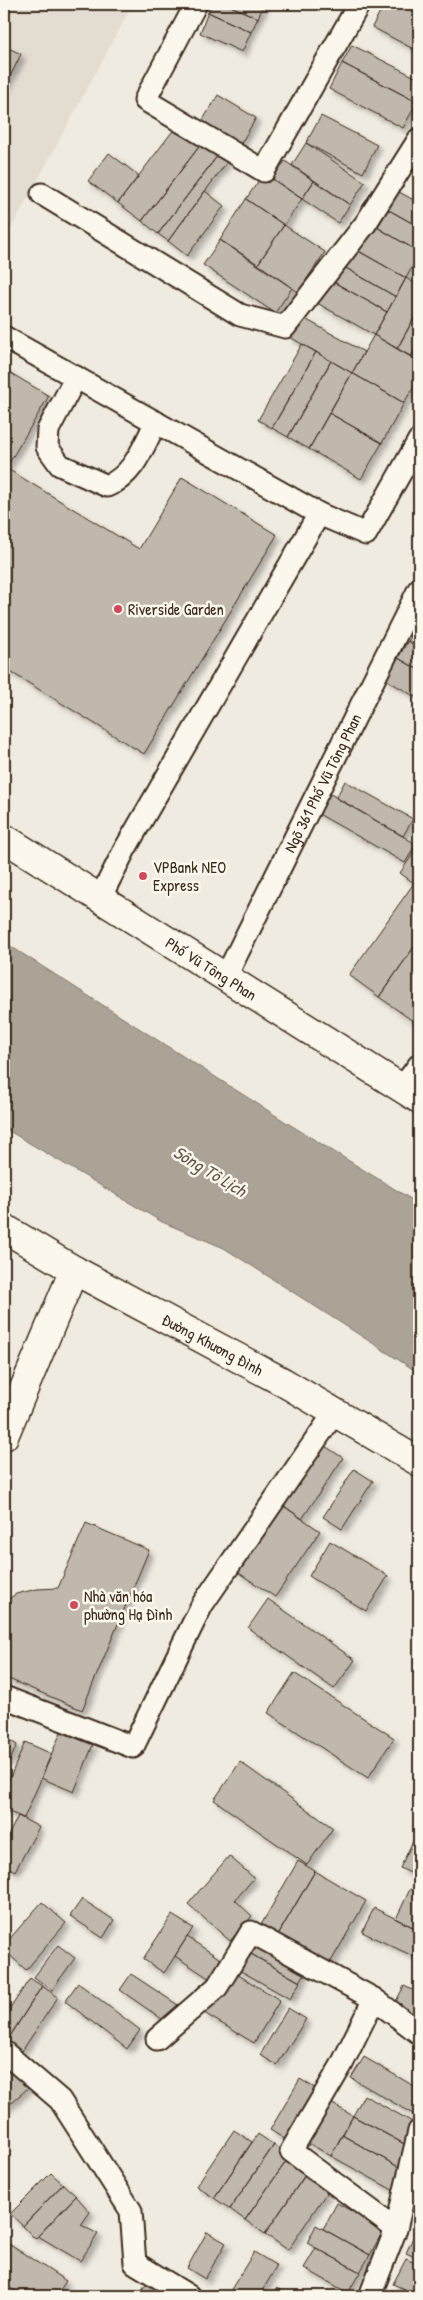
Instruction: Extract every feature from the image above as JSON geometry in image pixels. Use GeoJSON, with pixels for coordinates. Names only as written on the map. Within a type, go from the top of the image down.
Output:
{"type":"FeatureCollection","features":[{"type":"Feature","properties":{"kind":"main road","name":"Phố Vũ Tông Phan"},"geometry":{"type":"LineString","coordinates":[[4,838],[99,900],[411,1093]]}},
{"type":"Feature","properties":{"kind":"main road","name":"Đường Khương Đình"},"geometry":{"type":"LineString","coordinates":[[4,1228],[74,1270],[335,1412],[419,1462]]}},
{"type":"Feature","properties":{"kind":"main road"},"geometry":{"type":"LineString","coordinates":[[4,1436],[74,1270]]}},
{"type":"Feature","properties":{"kind":"lane"},"geometry":{"type":"LineString","coordinates":[[196,4],[145,100],[264,172],[359,4]]}},
{"type":"Feature","properties":{"kind":"lane"},"geometry":{"type":"LineString","coordinates":[[42,194],[240,315],[285,327],[366,223],[419,139]]}},
{"type":"Feature","properties":{"kind":"lane"},"geometry":{"type":"LineString","coordinates":[[4,337],[319,514],[366,534],[419,440]]}},
{"type":"Feature","properties":{"kind":"lane"},"geometry":{"type":"LineString","coordinates":[[76,377],[48,430],[47,447],[60,465],[107,486],[119,481],[134,466],[156,422]]}},
{"type":"Feature","properties":{"kind":"lane"},"geometry":{"type":"LineString","coordinates":[[99,900],[125,849],[319,514]]}},
{"type":"Feature","properties":{"kind":"lane","name":"Ngõ 361 Phố Vũ Tông Phan"},"geometry":{"type":"LineString","coordinates":[[225,978],[419,589]]}},
{"type":"Feature","properties":{"kind":"lane"},"geometry":{"type":"LineString","coordinates":[[411,1093],[419,1065]]}},
{"type":"Feature","properties":{"kind":"lane"},"geometry":{"type":"LineString","coordinates":[[4,1697],[133,1747],[202,1605],[335,1412]]}},
{"type":"Feature","properties":{"kind":"lane"},"geometry":{"type":"LineString","coordinates":[[157,2038],[217,1987],[251,1932],[374,1999],[419,2033]]}},
{"type":"Feature","properties":{"kind":"lane"},"geometry":{"type":"LineString","coordinates":[[374,1999],[340,2066],[291,2151],[396,2230]]}},
{"type":"Feature","properties":{"kind":"lane"},"geometry":{"type":"LineString","coordinates":[[4,2052],[60,2100],[131,2211],[135,2263],[189,2296]]}},
{"type":"Feature","properties":{"kind":"lane"},"geometry":{"type":"LineString","coordinates":[[370,2296],[396,2230],[419,2131]]}},
{"type":"Feature","properties":{"kind":"shaded area"},"geometry":{"type":"Polygon","coordinates":[[[4,4],[133,4],[4,242],[4,4]]]}},
{"type":"Feature","properties":{"kind":"water","name":"Sông Tô Lịch"},"geometry":{"type":"Polygon","coordinates":[[[4,942],[289,1124],[419,1204],[419,1373],[224,1248],[162,1222],[4,1128],[4,942]]]}},
{"type":"Feature","properties":{"kind":"building"},"geometry":{"type":"Polygon","coordinates":[[[213,4],[226,4],[258,18],[251,32],[208,12],[213,4]]]}},
{"type":"Feature","properties":{"kind":"building"},"geometry":{"type":"Polygon","coordinates":[[[226,4],[264,4],[258,18],[226,4]]]}},
{"type":"Feature","properties":{"kind":"building"},"geometry":{"type":"Polygon","coordinates":[[[384,4],[419,4],[419,52],[372,27],[384,4]]]}},
{"type":"Feature","properties":{"kind":"building"},"geometry":{"type":"Polygon","coordinates":[[[208,12],[251,32],[242,52],[200,33],[208,12]]]}},
{"type":"Feature","properties":{"kind":"building"},"geometry":{"type":"Polygon","coordinates":[[[352,45],[419,79],[419,98],[417,102],[342,63],[352,45]]]}},
{"type":"Feature","properties":{"kind":"building"},"geometry":{"type":"Polygon","coordinates":[[[4,46],[21,54],[4,89],[4,46]]]}},
{"type":"Feature","properties":{"kind":"building"},"geometry":{"type":"Polygon","coordinates":[[[342,63],[417,102],[403,128],[329,89],[342,63]]]}},
{"type":"Feature","properties":{"kind":"building"},"geometry":{"type":"Polygon","coordinates":[[[218,95],[256,118],[240,145],[201,123],[218,95]]]}},
{"type":"Feature","properties":{"kind":"building"},"geometry":{"type":"Polygon","coordinates":[[[321,116],[377,145],[363,173],[306,143],[321,116]]]}},
{"type":"Feature","properties":{"kind":"building"},"geometry":{"type":"Polygon","coordinates":[[[178,124],[202,143],[142,221],[118,203],[178,124]]]}},
{"type":"Feature","properties":{"kind":"building"},"geometry":{"type":"Polygon","coordinates":[[[202,143],[218,155],[158,234],[142,221],[202,143]]]}},
{"type":"Feature","properties":{"kind":"building"},"geometry":{"type":"Polygon","coordinates":[[[306,143],[365,182],[350,205],[292,165],[306,143]]]}},
{"type":"Feature","properties":{"kind":"building"},"geometry":{"type":"Polygon","coordinates":[[[109,153],[139,176],[118,203],[88,181],[109,153]]]}},
{"type":"Feature","properties":{"kind":"building"},"geometry":{"type":"Polygon","coordinates":[[[218,155],[227,162],[168,241],[158,234],[218,155]]]}},
{"type":"Feature","properties":{"kind":"building"},"geometry":{"type":"Polygon","coordinates":[[[285,161],[314,181],[302,199],[272,179],[285,161]]]}},
{"type":"Feature","properties":{"kind":"building"},"geometry":{"type":"Polygon","coordinates":[[[264,173],[302,199],[284,225],[246,199],[264,173]]]}},
{"type":"Feature","properties":{"kind":"building"},"geometry":{"type":"Polygon","coordinates":[[[314,181],[350,205],[338,223],[302,199],[314,181]]]}},
{"type":"Feature","properties":{"kind":"building"},"geometry":{"type":"Polygon","coordinates":[[[390,187],[419,203],[419,227],[380,205],[390,187]]]}},
{"type":"Feature","properties":{"kind":"building"},"geometry":{"type":"Polygon","coordinates":[[[205,191],[224,206],[187,256],[168,241],[205,191]]]}},
{"type":"Feature","properties":{"kind":"building"},"geometry":{"type":"Polygon","coordinates":[[[246,199],[284,225],[258,264],[220,240],[246,199]]]}},
{"type":"Feature","properties":{"kind":"building"},"geometry":{"type":"Polygon","coordinates":[[[380,205],[419,227],[419,252],[370,223],[380,205]]]}},
{"type":"Feature","properties":{"kind":"building"},"geometry":{"type":"Polygon","coordinates":[[[370,223],[419,252],[406,278],[355,249],[370,223]]]}},
{"type":"Feature","properties":{"kind":"building"},"geometry":{"type":"Polygon","coordinates":[[[284,225],[325,252],[298,292],[258,264],[284,225]]]}},
{"type":"Feature","properties":{"kind":"building"},"geometry":{"type":"Polygon","coordinates":[[[220,240],[292,288],[275,313],[203,265],[220,240]]]}},
{"type":"Feature","properties":{"kind":"building"},"geometry":{"type":"Polygon","coordinates":[[[355,249],[406,278],[396,297],[339,264],[355,249]]]}},
{"type":"Feature","properties":{"kind":"building"},"geometry":{"type":"Polygon","coordinates":[[[339,264],[396,297],[387,312],[330,280],[339,264]]]}},
{"type":"Feature","properties":{"kind":"building"},"geometry":{"type":"Polygon","coordinates":[[[406,278],[419,286],[419,309],[397,349],[374,335],[406,278]]]}},
{"type":"Feature","properties":{"kind":"building"},"geometry":{"type":"Polygon","coordinates":[[[330,280],[387,312],[374,335],[317,303],[330,280]]]}},
{"type":"Feature","properties":{"kind":"building"},"geometry":{"type":"Polygon","coordinates":[[[419,309],[419,343],[411,357],[397,349],[419,309]]]}},
{"type":"Feature","properties":{"kind":"building"},"geometry":{"type":"Polygon","coordinates":[[[300,316],[364,352],[352,373],[288,336],[300,316]]]}},
{"type":"Feature","properties":{"kind":"building"},"geometry":{"type":"Polygon","coordinates":[[[374,335],[419,361],[419,377],[404,403],[352,373],[374,335]]]}},
{"type":"Feature","properties":{"kind":"building"},"geometry":{"type":"Polygon","coordinates":[[[419,343],[419,361],[411,357],[419,343]]]}},
{"type":"Feature","properties":{"kind":"building"},"geometry":{"type":"Polygon","coordinates":[[[302,344],[316,352],[272,428],[258,420],[302,344]]]}},
{"type":"Feature","properties":{"kind":"building"},"geometry":{"type":"Polygon","coordinates":[[[316,352],[331,361],[288,437],[272,428],[316,352]]]}},
{"type":"Feature","properties":{"kind":"building"},"geometry":{"type":"Polygon","coordinates":[[[331,361],[352,373],[309,449],[288,437],[331,361]]]}},
{"type":"Feature","properties":{"kind":"building","name":"Riverside Garden"},"geometry":{"type":"Polygon","coordinates":[[[4,369],[49,396],[6,468],[139,549],[182,477],[277,535],[144,754],[4,668],[4,369]]]}},
{"type":"Feature","properties":{"kind":"building"},"geometry":{"type":"Polygon","coordinates":[[[352,373],[404,403],[382,443],[329,413],[352,373]]]}},
{"type":"Feature","properties":{"kind":"building"},"geometry":{"type":"Polygon","coordinates":[[[329,413],[382,443],[361,479],[309,449],[329,413]]]}},
{"type":"Feature","properties":{"kind":"building"},"geometry":{"type":"Polygon","coordinates":[[[416,628],[419,630],[419,648],[408,641],[416,628]]]}},
{"type":"Feature","properties":{"kind":"building"},"geometry":{"type":"Polygon","coordinates":[[[408,641],[419,648],[419,670],[398,658],[408,641]]]}},
{"type":"Feature","properties":{"kind":"building"},"geometry":{"type":"Polygon","coordinates":[[[398,658],[419,670],[419,699],[385,679],[398,658]]]}},
{"type":"Feature","properties":{"kind":"building"},"geometry":{"type":"Polygon","coordinates":[[[345,781],[413,819],[403,836],[336,798],[345,781]]]}},
{"type":"Feature","properties":{"kind":"building"},"geometry":{"type":"Polygon","coordinates":[[[327,792],[416,844],[405,863],[315,812],[327,792]]]}},
{"type":"Feature","properties":{"kind":"building"},"geometry":{"type":"Polygon","coordinates":[[[419,845],[419,876],[414,883],[400,873],[419,845]]]}},
{"type":"Feature","properties":{"kind":"building"},"geometry":{"type":"Polygon","coordinates":[[[414,883],[419,887],[419,940],[379,997],[349,975],[414,883]]]}},
{"type":"Feature","properties":{"kind":"building"},"geometry":{"type":"Polygon","coordinates":[[[419,940],[419,1021],[417,1024],[379,997],[419,940]]]}},
{"type":"Feature","properties":{"kind":"building"},"geometry":{"type":"Polygon","coordinates":[[[322,1444],[343,1458],[302,1519],[281,1504],[322,1444]]]}},
{"type":"Feature","properties":{"kind":"building"},"geometry":{"type":"Polygon","coordinates":[[[354,1469],[373,1481],[342,1529],[323,1517],[354,1469]]]}},
{"type":"Feature","properties":{"kind":"building"},"geometry":{"type":"Polygon","coordinates":[[[281,1504],[320,1531],[275,1597],[236,1571],[281,1504]]]}},
{"type":"Feature","properties":{"kind":"building"},"geometry":{"type":"Polygon","coordinates":[[[86,1523],[149,1550],[82,1710],[4,1677],[4,1602],[16,1594],[37,1589],[58,1588],[86,1523]]]}},
{"type":"Feature","properties":{"kind":"building"},"geometry":{"type":"Polygon","coordinates":[[[330,1541],[388,1576],[366,1611],[309,1576],[330,1541]]]}},
{"type":"Feature","properties":{"kind":"building"},"geometry":{"type":"Polygon","coordinates":[[[268,1599],[355,1660],[334,1689],[248,1628],[268,1599]]]}},
{"type":"Feature","properties":{"kind":"building"},"geometry":{"type":"Polygon","coordinates":[[[294,1673],[394,1738],[368,1778],[268,1713],[294,1673]]]}},
{"type":"Feature","properties":{"kind":"building"},"geometry":{"type":"Polygon","coordinates":[[[61,1732],[93,1745],[74,1792],[41,1778],[61,1732]]]}},
{"type":"Feature","properties":{"kind":"building"},"geometry":{"type":"Polygon","coordinates":[[[4,1737],[17,1745],[9,1762],[4,1759],[4,1737]]]}},
{"type":"Feature","properties":{"kind":"building"},"geometry":{"type":"Polygon","coordinates":[[[25,1742],[52,1754],[24,1818],[4,1810],[4,1792],[25,1742]]]}},
{"type":"Feature","properties":{"kind":"building"},"geometry":{"type":"Polygon","coordinates":[[[240,1762],[333,1828],[307,1865],[214,1800],[240,1762]]]}},
{"type":"Feature","properties":{"kind":"building"},"geometry":{"type":"Polygon","coordinates":[[[18,1816],[39,1827],[15,1871],[4,1865],[4,1844],[18,1816]]]}},
{"type":"Feature","properties":{"kind":"building"},"geometry":{"type":"Polygon","coordinates":[[[413,1841],[419,1844],[419,1877],[400,1868],[413,1841]]]}},
{"type":"Feature","properties":{"kind":"building"},"geometry":{"type":"Polygon","coordinates":[[[229,1856],[254,1878],[235,1900],[252,1916],[230,1941],[188,1904],[229,1856]]]}},
{"type":"Feature","properties":{"kind":"building"},"geometry":{"type":"Polygon","coordinates":[[[298,1861],[315,1871],[275,1940],[258,1930],[298,1861]]]}},
{"type":"Feature","properties":{"kind":"building"},"geometry":{"type":"Polygon","coordinates":[[[315,1871],[366,1901],[326,1970],[275,1940],[315,1871]]]}},
{"type":"Feature","properties":{"kind":"building"},"geometry":{"type":"Polygon","coordinates":[[[410,1889],[419,1894],[419,1930],[396,1919],[410,1889]]]}},
{"type":"Feature","properties":{"kind":"building"},"geometry":{"type":"Polygon","coordinates":[[[82,1899],[114,1920],[103,1938],[70,1916],[82,1899]]]}},
{"type":"Feature","properties":{"kind":"building"},"geometry":{"type":"Polygon","coordinates":[[[42,1902],[66,1923],[26,1970],[4,1950],[4,1945],[42,1902]]]}},
{"type":"Feature","properties":{"kind":"building"},"geometry":{"type":"Polygon","coordinates":[[[374,1908],[419,1930],[419,1959],[362,1932],[374,1908]]]}},
{"type":"Feature","properties":{"kind":"building"},"geometry":{"type":"Polygon","coordinates":[[[172,1915],[193,1928],[164,1973],[143,1959],[172,1915]]]}},
{"type":"Feature","properties":{"kind":"building"},"geometry":{"type":"Polygon","coordinates":[[[252,1935],[308,1967],[300,1982],[244,1950],[252,1935]]]}},
{"type":"Feature","properties":{"kind":"building"},"geometry":{"type":"Polygon","coordinates":[[[187,1937],[228,1964],[216,1983],[175,1956],[187,1937]]]}},
{"type":"Feature","properties":{"kind":"building"},"geometry":{"type":"Polygon","coordinates":[[[58,1945],[75,1958],[52,1990],[34,1977],[58,1945]]]}},
{"type":"Feature","properties":{"kind":"building"},"geometry":{"type":"Polygon","coordinates":[[[244,1950],[300,1982],[290,1999],[234,1967],[244,1950]]]}},
{"type":"Feature","properties":{"kind":"building"},"geometry":{"type":"Polygon","coordinates":[[[230,1970],[280,2000],[254,2043],[204,2013],[230,1970]]]}},
{"type":"Feature","properties":{"kind":"building"},"geometry":{"type":"Polygon","coordinates":[[[131,1974],[181,2007],[169,2024],[120,1990],[131,1974]]]}},
{"type":"Feature","properties":{"kind":"building"},"geometry":{"type":"Polygon","coordinates":[[[30,1978],[42,1986],[7,2041],[4,2039],[4,2018],[30,1978]]]}},
{"type":"Feature","properties":{"kind":"building"},"geometry":{"type":"Polygon","coordinates":[[[78,1983],[140,2030],[127,2049],[65,2001],[78,1983]]]}},
{"type":"Feature","properties":{"kind":"building"},"geometry":{"type":"Polygon","coordinates":[[[42,1986],[58,1997],[22,2051],[7,2041],[42,1986]]]}},
{"type":"Feature","properties":{"kind":"building"},"geometry":{"type":"Polygon","coordinates":[[[404,1986],[419,1993],[419,2021],[393,2007],[404,1986]]]}},
{"type":"Feature","properties":{"kind":"building"},"geometry":{"type":"Polygon","coordinates":[[[288,2008],[306,2019],[277,2065],[260,2055],[288,2008]]]}},
{"type":"Feature","properties":{"kind":"building"},"geometry":{"type":"Polygon","coordinates":[[[364,2057],[419,2089],[419,2103],[413,2114],[351,2078],[364,2057]]]}},
{"type":"Feature","properties":{"kind":"building"},"geometry":{"type":"Polygon","coordinates":[[[6,2064],[28,2088],[4,2109],[4,2066],[6,2064]]]}},
{"type":"Feature","properties":{"kind":"building"},"geometry":{"type":"Polygon","coordinates":[[[300,2079],[321,2092],[291,2143],[270,2130],[300,2079]]]}},
{"type":"Feature","properties":{"kind":"building"},"geometry":{"type":"Polygon","coordinates":[[[364,2095],[418,2125],[406,2145],[353,2116],[364,2095]]]}},
{"type":"Feature","properties":{"kind":"building"},"geometry":{"type":"Polygon","coordinates":[[[326,2100],[353,2116],[331,2156],[303,2140],[326,2100]]]}},
{"type":"Feature","properties":{"kind":"building"},"geometry":{"type":"Polygon","coordinates":[[[353,2116],[419,2152],[409,2173],[342,2135],[353,2116]]]}},
{"type":"Feature","properties":{"kind":"building"},"geometry":{"type":"Polygon","coordinates":[[[234,2130],[252,2142],[214,2198],[196,2186],[234,2130]]]}},
{"type":"Feature","properties":{"kind":"building"},"geometry":{"type":"Polygon","coordinates":[[[258,2134],[274,2145],[230,2209],[214,2198],[258,2134]]]}},
{"type":"Feature","properties":{"kind":"building"},"geometry":{"type":"Polygon","coordinates":[[[342,2135],[409,2173],[398,2193],[331,2156],[342,2135]]]}},
{"type":"Feature","properties":{"kind":"building"},"geometry":{"type":"Polygon","coordinates":[[[274,2145],[290,2156],[245,2220],[230,2209],[274,2145]]]}},
{"type":"Feature","properties":{"kind":"building"},"geometry":{"type":"Polygon","coordinates":[[[290,2156],[309,2169],[265,2234],[245,2220],[290,2156]]]}},
{"type":"Feature","properties":{"kind":"building"},"geometry":{"type":"Polygon","coordinates":[[[51,2173],[63,2184],[23,2226],[10,2214],[51,2173]]]}},
{"type":"Feature","properties":{"kind":"building"},"geometry":{"type":"Polygon","coordinates":[[[304,2177],[327,2192],[288,2250],[265,2234],[304,2177]]]}},
{"type":"Feature","properties":{"kind":"building"},"geometry":{"type":"Polygon","coordinates":[[[63,2184],[76,2196],[35,2239],[23,2226],[63,2184]]]}},
{"type":"Feature","properties":{"kind":"building"},"geometry":{"type":"Polygon","coordinates":[[[76,2196],[90,2212],[81,2225],[98,2234],[80,2261],[38,2236],[76,2196]]]}},
{"type":"Feature","properties":{"kind":"building"},"geometry":{"type":"Polygon","coordinates":[[[337,2203],[384,2229],[370,2255],[323,2229],[337,2203]]]}},
{"type":"Feature","properties":{"kind":"building"},"geometry":{"type":"Polygon","coordinates":[[[316,2225],[370,2255],[360,2272],[307,2243],[316,2225]]]}},
{"type":"Feature","properties":{"kind":"building"},"geometry":{"type":"Polygon","coordinates":[[[207,2232],[226,2243],[205,2279],[187,2268],[207,2232]]]}},
{"type":"Feature","properties":{"kind":"building"},"geometry":{"type":"Polygon","coordinates":[[[415,2233],[419,2235],[419,2259],[406,2253],[415,2233]]]}},
{"type":"Feature","properties":{"kind":"building"},"geometry":{"type":"Polygon","coordinates":[[[4,2241],[66,2281],[56,2296],[23,2296],[4,2284],[4,2241]]]}},
{"type":"Feature","properties":{"kind":"building"},"geometry":{"type":"Polygon","coordinates":[[[316,2248],[360,2272],[348,2293],[304,2268],[316,2248]]]}},
{"type":"Feature","properties":{"kind":"building"},"geometry":{"type":"Polygon","coordinates":[[[254,2252],[277,2266],[259,2296],[227,2296],[254,2252]]]}},
{"type":"Feature","properties":{"kind":"building"},"geometry":{"type":"Polygon","coordinates":[[[406,2259],[419,2265],[419,2296],[393,2284],[406,2259]]]}},
{"type":"Feature","properties":{"kind":"building"},"geometry":{"type":"Polygon","coordinates":[[[147,2282],[163,2294],[161,2296],[138,2296],[147,2282]]]}},
{"type":"Feature","properties":{"kind":"building"},"geometry":{"type":"Polygon","coordinates":[[[276,2288],[292,2296],[272,2296],[276,2288]]]}},
{"type":"Feature","properties":{"kind":"place","name":"Riverside Garden"},"geometry":{"type":"Point","coordinates":[118,609]}},
{"type":"Feature","properties":{"kind":"place","name":"VPBank NEO Express"},"geometry":{"type":"Point","coordinates":[143,876]}},
{"type":"Feature","properties":{"kind":"place","name":"Nhà văn hóa phường Hạ Đình"},"geometry":{"type":"Point","coordinates":[74,1605]}}]}
